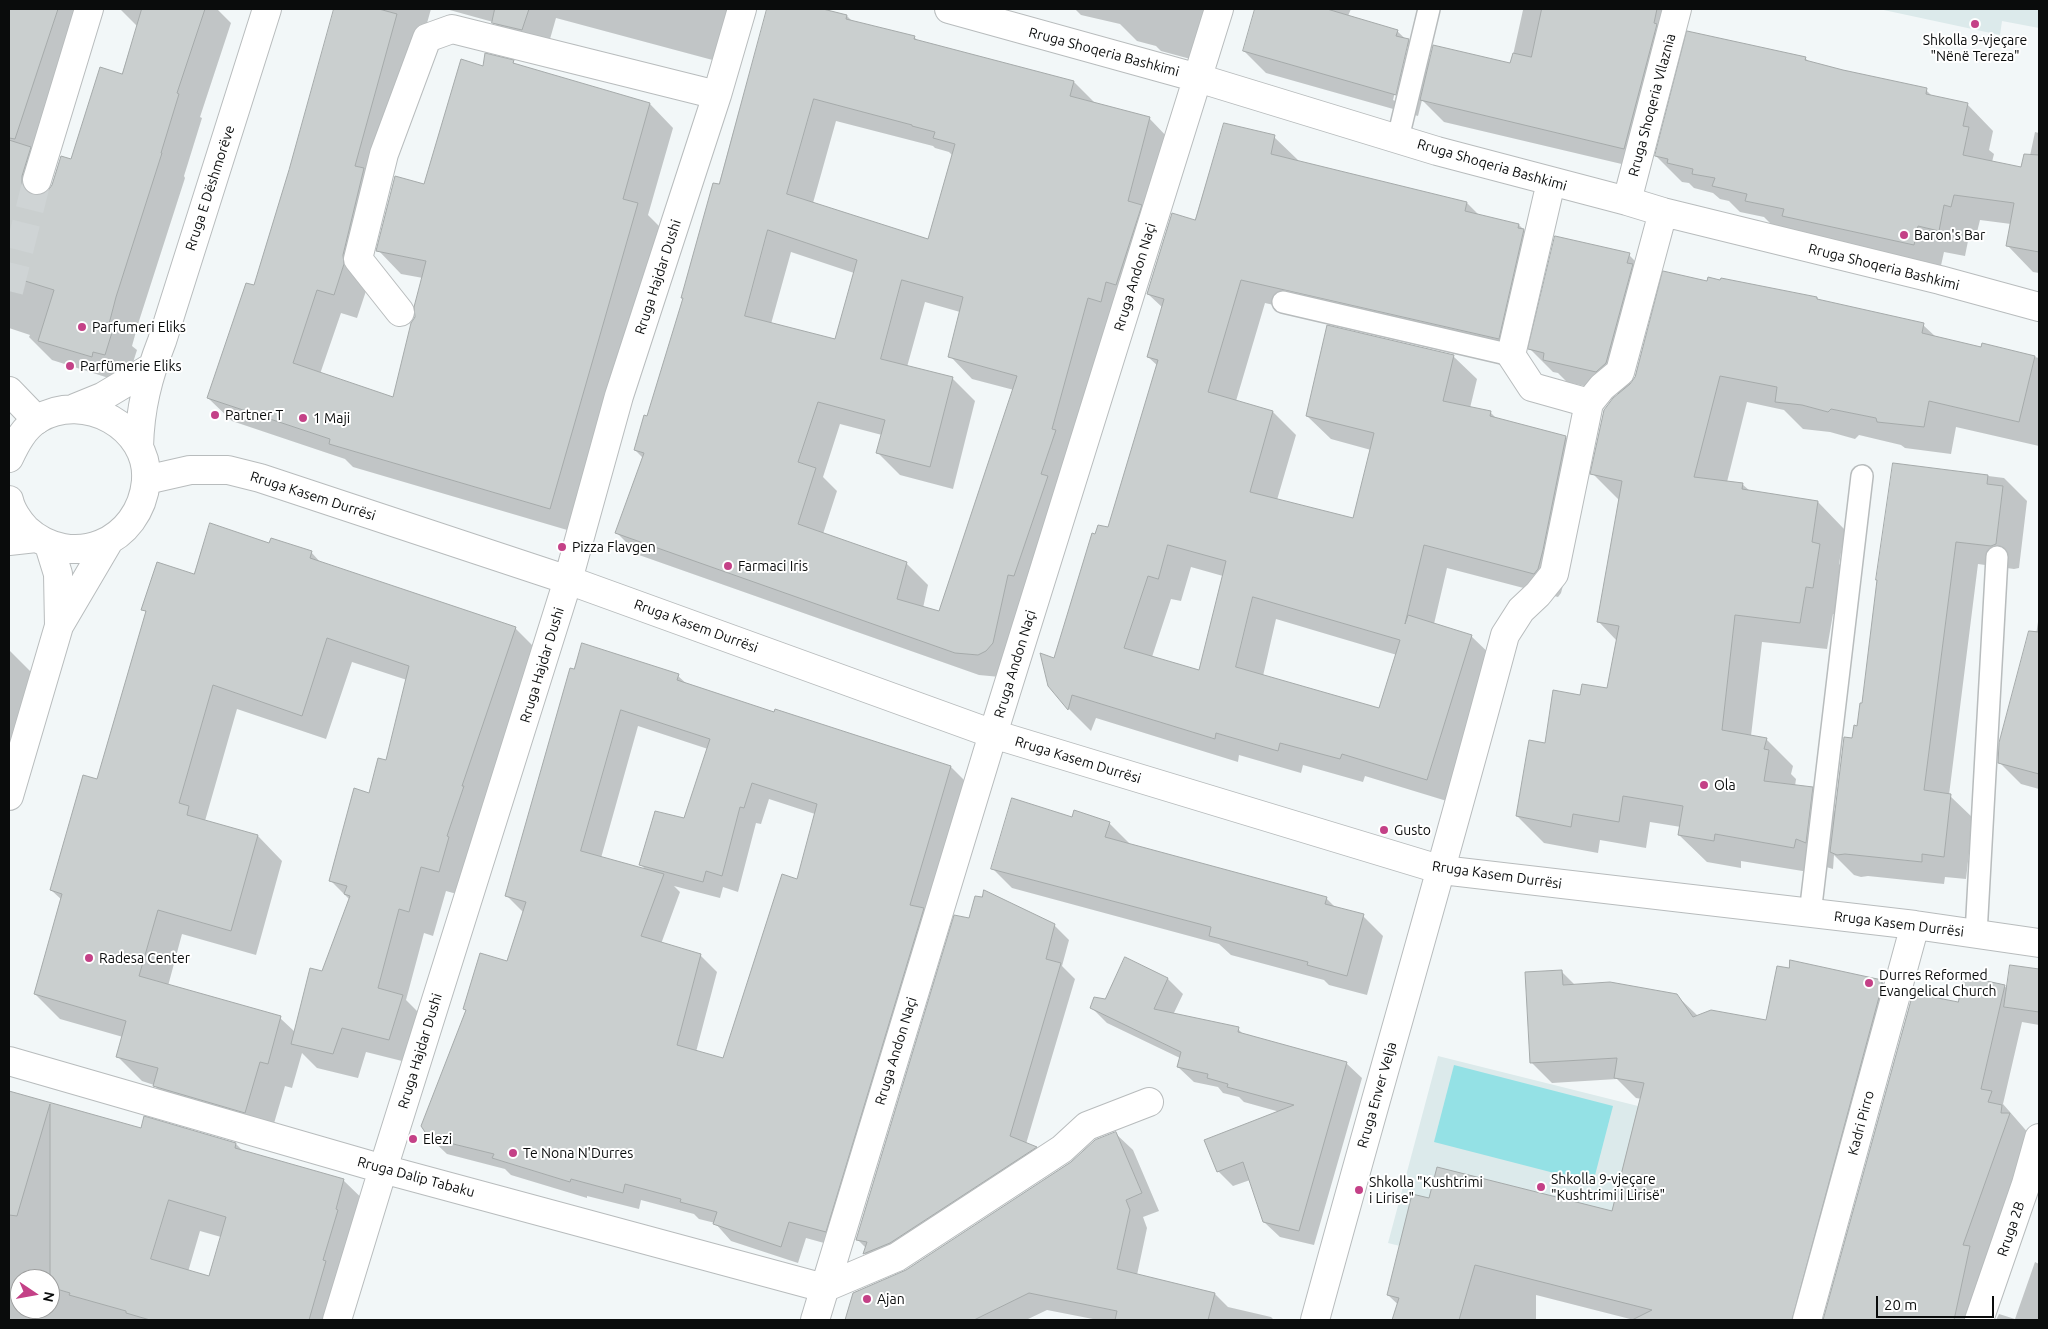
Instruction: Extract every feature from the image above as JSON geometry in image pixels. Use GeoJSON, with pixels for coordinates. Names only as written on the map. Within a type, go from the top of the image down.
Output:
{"type":"FeatureCollection","features":[{"type":"Feature","properties":{"kind":"street"},"geometry":{"type":"LineString","coordinates":[[37,180],[89,9]]}},
{"type":"Feature","properties":{"kind":"street","name":"Rruga E Dëshmorëve"},"geometry":{"type":"LineString","coordinates":[[139,447],[144,393],[267,9]]}},
{"type":"Feature","properties":{"kind":"street","name":"Rruga Hajdar Dushi"},"geometry":{"type":"LineString","coordinates":[[337,1320],[568,580],[619,396],[717,95],[742,9]]}},
{"type":"Feature","properties":{"kind":"street","name":"Rruga Shoqeria Bashkimi"},"geometry":{"type":"LineString","coordinates":[[949,9],[1198,78],[1437,151],[1663,212],[1940,280],[2039,307]]}},
{"type":"Feature","properties":{"kind":"street","name":"Rruga Andon Naçi"},"geometry":{"type":"LineString","coordinates":[[814,1320],[993,734],[1219,9]]}},
{"type":"Feature","properties":{"kind":"street","name":"Rruga Shoqeria Vllaznia"},"geometry":{"type":"LineString","coordinates":[[1627,201],[1677,9]]}},
{"type":"Feature","properties":{"kind":"street"},"geometry":{"type":"LineString","coordinates":[[400,312],[358,259],[384,154],[427,38],[452,29],[717,95]]}},
{"type":"Feature","properties":{"kind":"street"},"geometry":{"type":"LineString","coordinates":[[1552,182],[1511,355],[1532,387],[1589,403],[1602,387],[1620,372],[1663,212]]}},
{"type":"Feature","properties":{"kind":"street"},"geometry":{"type":"LineString","coordinates":[[9,458],[20,436],[37,420],[55,411],[75,408],[102,397],[152,367]]}},
{"type":"Feature","properties":{"kind":"street"},"geometry":{"type":"LineString","coordinates":[[9,391],[37,420]]}},
{"type":"Feature","properties":{"kind":"street","name":"Rruga Enver Velja"},"geometry":{"type":"LineString","coordinates":[[1315,1320],[1364,1140],[1442,870],[1505,635],[1521,610],[1538,594],[1554,574],[1589,403]]}},
{"type":"Feature","properties":{"kind":"street"},"geometry":{"type":"LineString","coordinates":[[9,542],[43,541],[70,549],[90,548],[109,541],[128,526],[141,504],[146,480],[139,447],[122,427],[100,413],[75,408]]}},
{"type":"Feature","properties":{"kind":"street","name":"Rruga Kasem Durrësi"},"geometry":{"type":"LineString","coordinates":[[146,480],[190,470],[228,470],[260,478],[568,580],[993,734],[1442,870],[1914,925],[2039,943]]}},
{"type":"Feature","properties":{"kind":"street"},"geometry":{"type":"LineString","coordinates":[[9,500],[20,523],[43,541],[58,574],[59,626]]}},
{"type":"Feature","properties":{"kind":"street"},"geometry":{"type":"LineString","coordinates":[[9,796],[59,626],[109,541]]}},
{"type":"Feature","properties":{"kind":"street","name":"Kadri Pirro"},"geometry":{"type":"LineString","coordinates":[[1807,1320],[1914,925]]}},
{"type":"Feature","properties":{"kind":"street","name":"Rruga Dalip Tabaku"},"geometry":{"type":"LineString","coordinates":[[9,1061],[383,1168],[824,1288]]}},
{"type":"Feature","properties":{"kind":"street"},"geometry":{"type":"LineString","coordinates":[[824,1288],[896,1257],[1062,1149],[1087,1126],[1149,1102]]}},
{"type":"Feature","properties":{"kind":"street","name":"Rruga 2B"},"geometry":{"type":"LineString","coordinates":[[1979,1320],[2026,1184],[2039,1138]]}},
{"type":"Feature","properties":{"kind":"lane"},"geometry":{"type":"LineString","coordinates":[[1398,138],[1429,9]]}},
{"type":"Feature","properties":{"kind":"lane"},"geometry":{"type":"LineString","coordinates":[[1283,302],[1511,355]]}},
{"type":"Feature","properties":{"kind":"lane"},"geometry":{"type":"LineString","coordinates":[[1810,914],[1862,476]]}},
{"type":"Feature","properties":{"kind":"lane"},"geometry":{"type":"LineString","coordinates":[[1976,934],[1997,557]]}},
{"type":"Feature","properties":{"kind":"shaded area","name":"Shkolla 9-vjeçare \"Nënë Tereza\""},"geometry":{"type":"Polygon","coordinates":[[[1879,9],[2039,9],[2039,28],[2002,21],[2000,35],[1879,9]]]}},
{"type":"Feature","properties":{"kind":"shaded area","name":"Shkolla 9-vjeçare \"Kushtrimi i Lirisë\""},"geometry":{"type":"Polygon","coordinates":[[[1438,1056],[1638,1106],[1649,1309],[1388,1243],[1438,1056]]]}},
{"type":"Feature","properties":{"kind":"shaded area"},"geometry":{"type":"Polygon","coordinates":[[[1454,1065],[1613,1106],[1593,1183],[1434,1142],[1454,1065]]]}},
{"type":"Feature","properties":{"kind":"building"},"geometry":{"type":"Polygon","coordinates":[[[9,9],[58,9],[15,139],[9,138],[9,9]]]}},
{"type":"Feature","properties":{"kind":"building"},"geometry":{"type":"Polygon","coordinates":[[[142,9],[205,9],[177,93],[179,94],[162,153],[116,297],[109,324],[114,326],[105,355],[93,352],[92,357],[38,341],[54,290],[9,276],[9,140],[31,147],[22,176],[22,184],[25,190],[33,195],[41,195],[47,192],[52,185],[61,156],[71,159],[100,67],[122,74],[142,9]]]}},
{"type":"Feature","properties":{"kind":"building"},"geometry":{"type":"Polygon","coordinates":[[[334,9],[379,9],[397,14],[355,166],[364,168],[343,255],[344,264],[334,295],[317,290],[293,363],[393,397],[411,323],[415,317],[414,307],[426,261],[376,251],[395,176],[424,184],[461,59],[483,66],[485,53],[514,60],[513,63],[650,103],[623,199],[638,203],[550,509],[329,444],[330,439],[207,398],[246,283],[254,285],[289,170],[334,9]]]}},
{"type":"Feature","properties":{"kind":"building"},"geometry":{"type":"Polygon","coordinates":[[[495,9],[529,9],[522,30],[492,23],[495,9]]]}},
{"type":"Feature","properties":{"kind":"building"},"geometry":{"type":"Polygon","coordinates":[[[767,9],[823,9],[847,15],[846,19],[915,36],[914,39],[1074,81],[1070,96],[1150,117],[1128,201],[1142,205],[1116,285],[1106,282],[1101,302],[1088,298],[1052,429],[1056,430],[1041,474],[1048,476],[1014,576],[1008,575],[993,643],[986,651],[978,655],[955,653],[615,533],[644,453],[634,450],[644,415],[647,416],[683,298],[681,298],[713,183],[719,184],[767,9]],[[814,99],[787,194],[928,239],[955,144],[933,138],[935,132],[814,99]],[[768,230],[745,316],[835,339],[857,260],[768,230]],[[902,280],[881,359],[953,377],[930,467],[876,453],[885,420],[818,402],[798,462],[816,468],[798,524],[907,562],[897,599],[939,611],[1017,376],[948,357],[963,297],[902,280]]]}},
{"type":"Feature","properties":{"kind":"building"},"geometry":{"type":"Polygon","coordinates":[[[1255,9],[1327,9],[1398,30],[1396,36],[1409,39],[1396,95],[1243,51],[1255,9]]]}},
{"type":"Feature","properties":{"kind":"building"},"geometry":{"type":"Polygon","coordinates":[[[1542,9],[1657,9],[1654,23],[1657,24],[1624,149],[1420,100],[1433,45],[1510,63],[1513,53],[1531,57],[1542,9]]]}},
{"type":"Feature","properties":{"kind":"building"},"geometry":{"type":"Polygon","coordinates":[[[1687,31],[1806,57],[1805,60],[1843,70],[1927,88],[1926,94],[1968,103],[1963,126],[1969,127],[1963,155],[2021,167],[2024,154],[2039,155],[2039,252],[2006,246],[2014,203],[1954,195],[1951,207],[1944,205],[1939,231],[1918,226],[1914,245],[1782,216],[1784,209],[1745,201],[1747,194],[1712,186],[1715,178],[1692,174],[1693,169],[1667,163],[1668,159],[1655,156],[1687,31]]]}},
{"type":"Feature","properties":{"kind":"building"},"geometry":{"type":"Polygon","coordinates":[[[1224,123],[1275,135],[1271,154],[1467,202],[1465,211],[1519,224],[1518,228],[1524,229],[1499,339],[1241,280],[1208,392],[1273,411],[1250,492],[1353,518],[1374,433],[1306,416],[1327,325],[1454,355],[1443,401],[1491,411],[1490,416],[1566,436],[1543,550],[1538,569],[1534,574],[1424,545],[1405,624],[1408,615],[1472,635],[1427,780],[1342,754],[1340,759],[1280,743],[1278,751],[1216,733],[1215,739],[1072,695],[1068,710],[1048,686],[1040,653],[1054,658],[1092,533],[1095,534],[1098,525],[1108,527],[1158,360],[1147,357],[1164,299],[1147,294],[1172,213],[1195,220],[1224,123]],[[1168,545],[1158,579],[1148,576],[1124,648],[1199,670],[1226,561],[1168,545]],[[1253,597],[1236,667],[1379,708],[1400,640],[1253,597]]]}},
{"type":"Feature","properties":{"kind":"building"},"geometry":{"type":"Polygon","coordinates":[[[1555,236],[1630,253],[1627,263],[1633,264],[1606,363],[1596,372],[1543,360],[1544,353],[1528,349],[1555,236]]]}},
{"type":"Feature","properties":{"kind":"building"},"geometry":{"type":"Polygon","coordinates":[[[1663,271],[1707,281],[1708,277],[1720,280],[1721,278],[1817,297],[1817,299],[1924,323],[1922,333],[1981,347],[1982,343],[2035,356],[2019,422],[1929,401],[1924,427],[1877,422],[1876,418],[1831,409],[1828,412],[1802,405],[1775,402],[1777,387],[1720,376],[1694,477],[1743,483],[1742,489],[1818,501],[1812,542],[1820,544],[1813,588],[1806,587],[1800,623],[1735,615],[1722,730],[1767,738],[1764,749],[1769,750],[1764,781],[1813,787],[1806,843],[1796,839],[1794,848],[1715,834],[1714,841],[1678,835],[1683,806],[1623,796],[1619,822],[1573,814],[1571,827],[1516,816],[1529,740],[1545,743],[1553,690],[1580,695],[1582,684],[1607,688],[1619,626],[1597,622],[1622,481],[1590,474],[1604,410],[1613,398],[1630,384],[1635,377],[1663,271]]]}},
{"type":"Feature","properties":{"kind":"building"},"geometry":{"type":"Polygon","coordinates":[[[1893,463],[1988,475],[1987,484],[2003,486],[1996,544],[1991,546],[1956,542],[1924,790],[1951,794],[1944,857],[1922,854],[1922,862],[1845,854],[1837,855],[1830,852],[1844,737],[1852,738],[1854,725],[1857,726],[1860,703],[1862,703],[1876,580],[1893,463]]]}},
{"type":"Feature","properties":{"kind":"building"},"geometry":{"type":"Polygon","coordinates":[[[210,523],[269,543],[271,538],[312,551],[310,558],[516,627],[462,786],[464,786],[447,836],[449,837],[439,872],[421,867],[409,912],[399,909],[378,988],[403,995],[389,1040],[342,1028],[333,1054],[291,1044],[310,968],[322,971],[350,896],[344,894],[347,886],[329,881],[354,788],[369,793],[378,758],[386,760],[409,666],[327,638],[302,716],[213,685],[179,803],[189,806],[187,815],[258,835],[231,931],[158,910],[139,976],[281,1016],[268,1064],[260,1062],[245,1113],[153,1086],[158,1068],[116,1057],[126,1021],[34,994],[62,894],[50,890],[83,775],[97,779],[146,611],[141,610],[157,562],[194,574],[210,523]]]}},
{"type":"Feature","properties":{"kind":"building"},"geometry":{"type":"Polygon","coordinates":[[[2029,631],[2039,632],[2039,774],[1998,763],[1999,743],[2029,631]]]}},
{"type":"Feature","properties":{"kind":"building"},"geometry":{"type":"Polygon","coordinates":[[[582,643],[679,674],[677,680],[774,712],[775,709],[951,766],[910,905],[924,908],[826,1232],[789,1222],[781,1247],[713,1224],[717,1212],[680,1202],[681,1199],[625,1184],[623,1193],[571,1179],[570,1182],[492,1158],[494,1154],[429,1138],[421,1126],[466,1010],[463,1009],[480,953],[507,961],[526,902],[505,896],[570,668],[574,669],[582,643]],[[621,710],[581,851],[664,874],[641,936],[701,954],[677,1045],[723,1058],[782,874],[797,879],[817,804],[752,783],[744,808],[740,807],[722,876],[706,871],[703,882],[639,865],[655,811],[684,818],[710,739],[621,710]]]}},
{"type":"Feature","properties":{"kind":"building"},"geometry":{"type":"Polygon","coordinates":[[[1012,798],[1072,817],[1074,810],[1110,822],[1105,837],[1327,897],[1325,904],[1364,914],[1347,976],[1307,965],[1308,962],[1209,936],[1211,927],[991,869],[1012,798]]]}},
{"type":"Feature","properties":{"kind":"building"},"geometry":{"type":"Polygon","coordinates":[[[984,890],[1055,924],[1046,959],[1061,963],[1010,1136],[1037,1147],[890,1243],[863,1254],[867,1242],[856,1240],[954,915],[969,918],[975,896],[982,897],[984,890]]]}},
{"type":"Feature","properties":{"kind":"building"},"geometry":{"type":"Polygon","coordinates":[[[1125,957],[1168,978],[1154,1009],[1239,1027],[1238,1032],[1347,1062],[1299,1231],[1263,1222],[1243,1162],[1217,1172],[1204,1140],[1294,1105],[1227,1087],[1228,1084],[1207,1078],[1208,1074],[1177,1067],[1181,1052],[1090,1008],[1094,997],[1105,999],[1125,957]]]}},
{"type":"Feature","properties":{"kind":"building"},"geometry":{"type":"Polygon","coordinates":[[[1790,960],[1882,980],[1882,986],[1792,1320],[1632,1320],[1652,1310],[1475,1265],[1459,1320],[1392,1320],[1399,1298],[1387,1295],[1412,1194],[1429,1198],[1437,1167],[1612,1211],[1644,1083],[1614,1078],[1617,1058],[1530,1063],[1525,972],[1562,970],[1563,985],[1610,982],[1677,994],[1693,1017],[1711,1010],[1766,1020],[1777,966],[1789,968],[1790,960]]]}},
{"type":"Feature","properties":{"kind":"building"},"geometry":{"type":"Polygon","coordinates":[[[2010,965],[2039,969],[2039,1012],[2004,1007],[2010,965]]]}},
{"type":"Feature","properties":{"kind":"building"},"geometry":{"type":"Polygon","coordinates":[[[1964,976],[2005,985],[1981,1089],[1992,1091],[1988,1102],[2002,1105],[2001,1113],[2010,1113],[1963,1245],[1970,1246],[1954,1320],[1823,1320],[1913,993],[1958,1002],[1964,976]]]}},
{"type":"Feature","properties":{"kind":"building"},"geometry":{"type":"Polygon","coordinates":[[[9,1091],[141,1128],[144,1116],[236,1143],[235,1148],[344,1179],[336,1209],[338,1210],[323,1260],[326,1261],[309,1320],[150,1320],[126,1313],[126,1311],[69,1295],[70,1293],[60,1290],[60,1269],[50,1269],[50,1104],[17,1216],[9,1215],[9,1091]],[[169,1200],[151,1259],[209,1276],[226,1217],[169,1200]]]}},
{"type":"Feature","properties":{"kind":"building"},"geometry":{"type":"Polygon","coordinates":[[[1116,1132],[1142,1193],[1126,1200],[1130,1210],[1117,1269],[1215,1293],[1208,1320],[1115,1320],[1117,1311],[1029,1293],[974,1320],[845,1320],[853,1293],[906,1270],[1071,1162],[1095,1140],[1116,1132]]]}},
{"type":"Feature","properties":{"kind":"tunnel"},"geometry":{"type":"LineString","coordinates":[[9,291],[37,180]]}},
{"type":"Feature","properties":{"kind":"place","name":"Shkolla 9-vjeçare \"Nënë Tereza\""},"geometry":{"type":"Point","coordinates":[1975,24]}},
{"type":"Feature","properties":{"kind":"place","name":"Baron's Bar"},"geometry":{"type":"Point","coordinates":[1904,235]}},
{"type":"Feature","properties":{"kind":"place","name":"Parfumeri Eliks"},"geometry":{"type":"Point","coordinates":[82,327]}},
{"type":"Feature","properties":{"kind":"place","name":"Parfümerie Eliks"},"geometry":{"type":"Point","coordinates":[70,366]}},
{"type":"Feature","properties":{"kind":"place","name":"Partner T"},"geometry":{"type":"Point","coordinates":[215,415]}},
{"type":"Feature","properties":{"kind":"place","name":"1 Maji"},"geometry":{"type":"Point","coordinates":[303,418]}},
{"type":"Feature","properties":{"kind":"place","name":"Pizza Flavgen"},"geometry":{"type":"Point","coordinates":[562,547]}},
{"type":"Feature","properties":{"kind":"place","name":"Farmaci Iris"},"geometry":{"type":"Point","coordinates":[728,566]}},
{"type":"Feature","properties":{"kind":"place","name":"Ola"},"geometry":{"type":"Point","coordinates":[1704,785]}},
{"type":"Feature","properties":{"kind":"place","name":"Gusto"},"geometry":{"type":"Point","coordinates":[1384,830]}},
{"type":"Feature","properties":{"kind":"place","name":"Radesa Center"},"geometry":{"type":"Point","coordinates":[89,958]}},
{"type":"Feature","properties":{"kind":"place","name":"Durres Reformed Evangelical Church"},"geometry":{"type":"Point","coordinates":[1869,983]}},
{"type":"Feature","properties":{"kind":"place","name":"Elezi"},"geometry":{"type":"Point","coordinates":[413,1139]}},
{"type":"Feature","properties":{"kind":"place","name":"Te Nona N'Durres"},"geometry":{"type":"Point","coordinates":[513,1153]}},
{"type":"Feature","properties":{"kind":"place","name":"Shkolla 9-vjeçare \"Kushtrimi i Lirisë\""},"geometry":{"type":"Point","coordinates":[1541,1187]}},
{"type":"Feature","properties":{"kind":"place","name":"Shkolla \"Kushtrimi i Lirise\""},"geometry":{"type":"Point","coordinates":[1359,1190]}},
{"type":"Feature","properties":{"kind":"place","name":"Ajan"},"geometry":{"type":"Point","coordinates":[867,1299]}}]}
